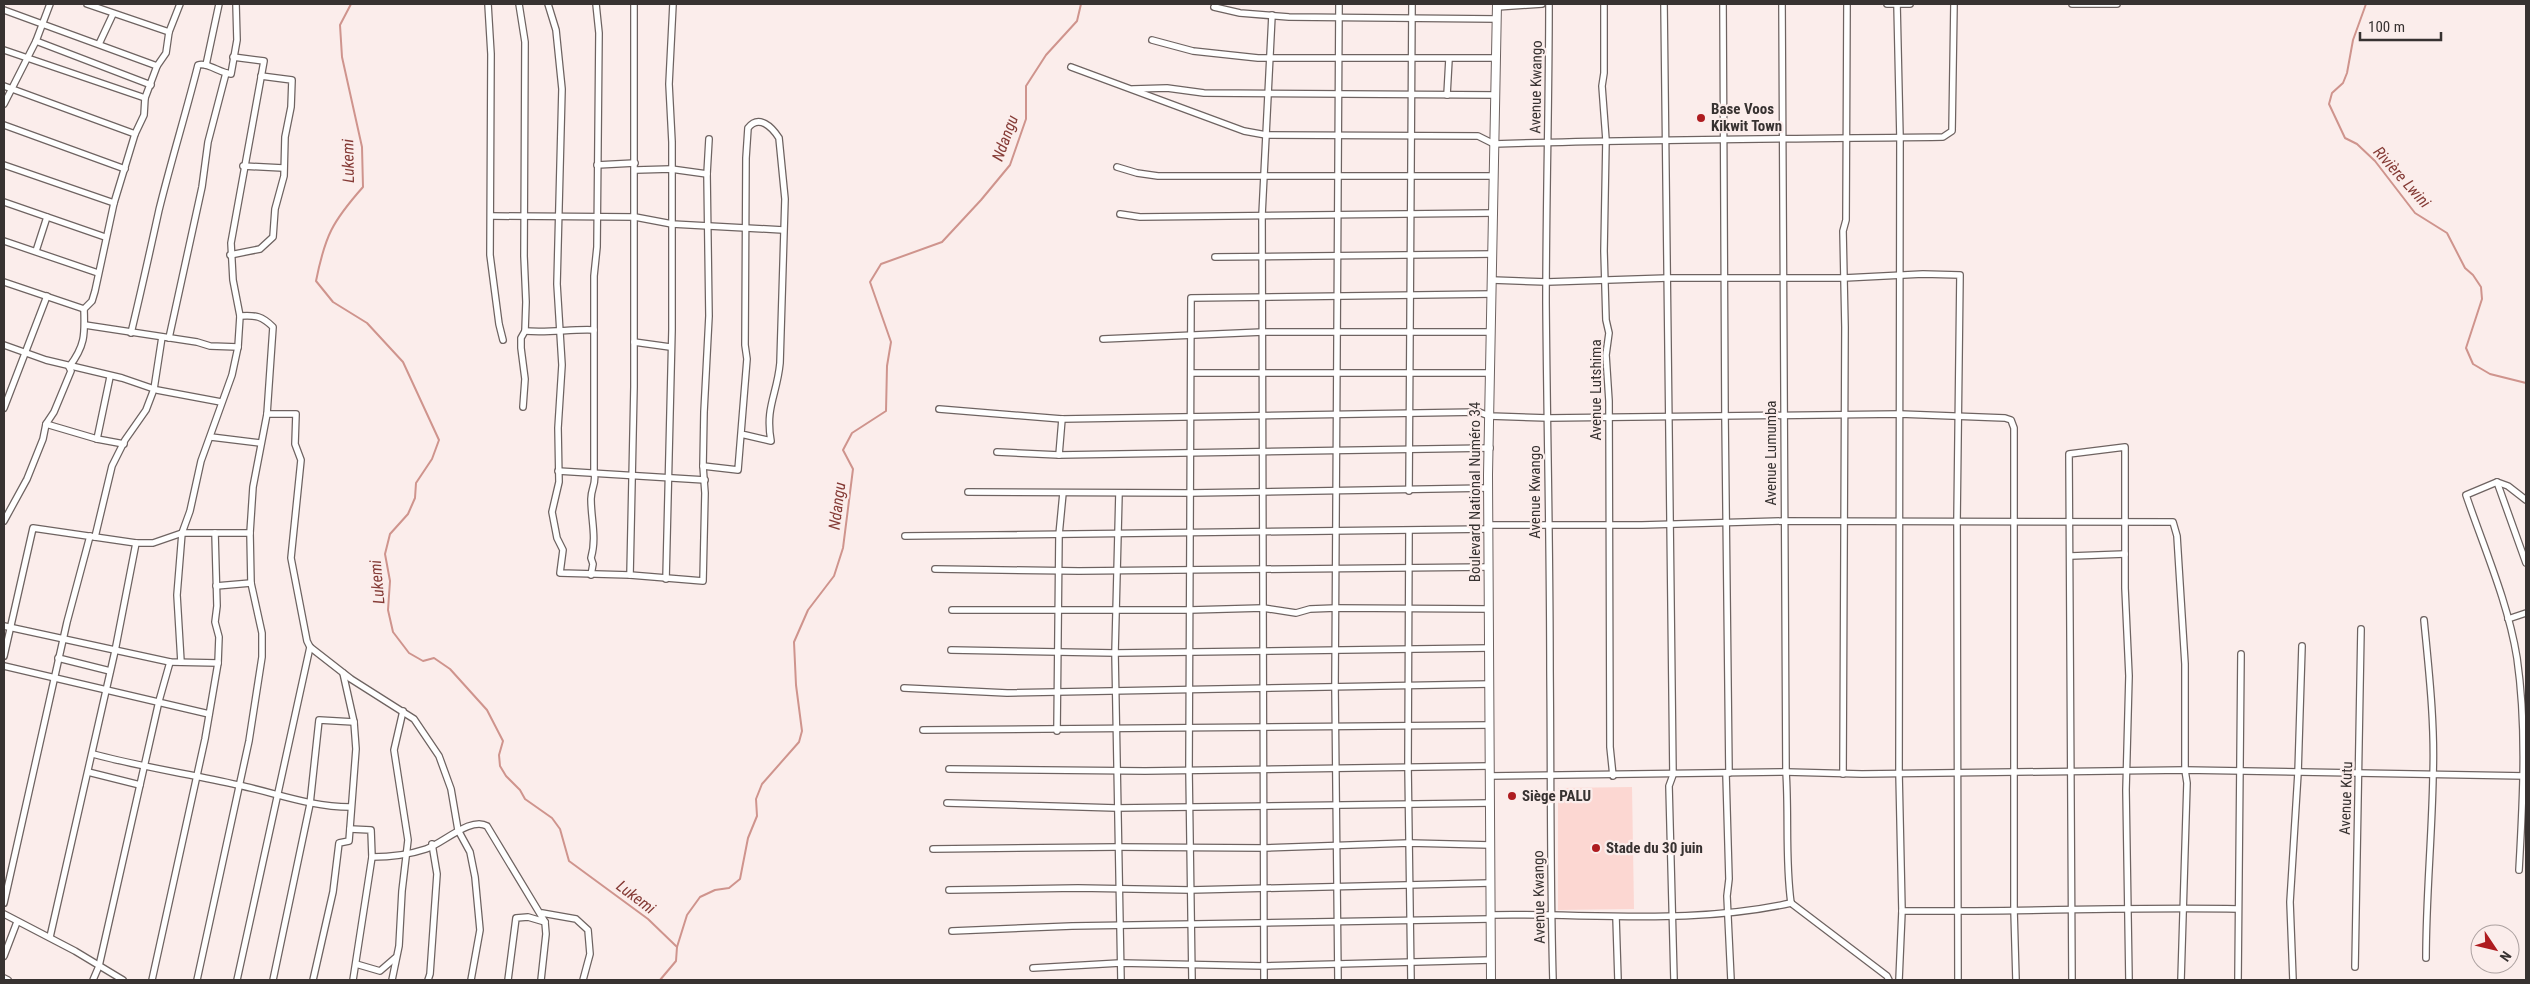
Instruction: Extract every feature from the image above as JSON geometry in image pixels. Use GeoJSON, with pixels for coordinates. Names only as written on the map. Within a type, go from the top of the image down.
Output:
{"type":"FeatureCollection","features":[{"type":"Feature","properties":{"kind":"main road","name":"Boulevard National Numéro 34"},"geometry":{"type":"LineString","coordinates":[[1491,980],[1489,416],[1497,5]]}},
{"type":"Feature","properties":{"kind":"street"},"geometry":{"type":"LineString","coordinates":[[4,104],[36,41],[50,4]]}},
{"type":"Feature","properties":{"kind":"street"},"geometry":{"type":"LineString","coordinates":[[87,4],[169,32]]}},
{"type":"Feature","properties":{"kind":"street"},"geometry":{"type":"LineString","coordinates":[[69,366],[80,352],[84,338],[84,309],[92,301],[114,203],[135,134],[144,115],[145,98],[157,66],[166,53],[169,32],[180,4]]}},
{"type":"Feature","properties":{"kind":"street"},"geometry":{"type":"LineString","coordinates":[[206,64],[219,4]]}},
{"type":"Feature","properties":{"kind":"street"},"geometry":{"type":"LineString","coordinates":[[131,334],[159,210],[188,108],[198,65],[206,64],[231,74],[237,40],[236,4]]}},
{"type":"Feature","properties":{"kind":"street"},"geometry":{"type":"LineString","coordinates":[[488,4],[491,54],[492,273],[503,340]]}},
{"type":"Feature","properties":{"kind":"street"},"geometry":{"type":"LineString","coordinates":[[519,4],[525,42],[524,256],[526,274],[525,331],[521,338],[525,379],[523,407]]}},
{"type":"Feature","properties":{"kind":"street"},"geometry":{"type":"LineString","coordinates":[[548,4],[556,30],[562,89],[557,284],[562,365],[558,428],[558,494],[552,512],[564,557],[560,573],[630,575],[703,581],[705,480],[703,466],[709,316],[707,174],[709,139]]}},
{"type":"Feature","properties":{"kind":"street"},"geometry":{"type":"LineString","coordinates":[[591,575],[593,564],[591,558],[595,548],[591,499],[596,485],[594,472],[594,330],[599,33],[596,4]]}},
{"type":"Feature","properties":{"kind":"street"},"geometry":{"type":"LineString","coordinates":[[630,575],[636,170],[634,4]]}},
{"type":"Feature","properties":{"kind":"street"},"geometry":{"type":"LineString","coordinates":[[666,579],[670,479],[672,224],[672,142],[668,84],[673,4]]}},
{"type":"Feature","properties":{"kind":"street"},"geometry":{"type":"LineString","coordinates":[[1338,980],[1335,650],[1337,568],[1336,214],[1339,4]]}},
{"type":"Feature","properties":{"kind":"street"},"geometry":{"type":"LineString","coordinates":[[1409,491],[1412,4]]}},
{"type":"Feature","properties":{"kind":"street"},"geometry":{"type":"LineString","coordinates":[[1497,5],[1542,4]]}},
{"type":"Feature","properties":{"kind":"street","name":"Avenue Kwango"},"geometry":{"type":"LineString","coordinates":[[1548,4],[1550,64],[1547,282],[1547,524],[1550,914],[1553,980]]}},
{"type":"Feature","properties":{"kind":"street","name":"Avenue Lutshima"},"geometry":{"type":"LineString","coordinates":[[1604,4],[1604,73],[1602,86],[1606,140],[1605,280],[1606,320],[1609,333],[1606,355],[1609,416],[1610,747],[1613,776]]}},
{"type":"Feature","properties":{"kind":"street"},"geometry":{"type":"LineString","coordinates":[[1664,4],[1673,775],[1669,786],[1674,915],[1674,980]]}},
{"type":"Feature","properties":{"kind":"street"},"geometry":{"type":"LineString","coordinates":[[1723,4],[1727,522],[1727,896],[1731,980]]}},
{"type":"Feature","properties":{"kind":"street","name":"Avenue Lumumba"},"geometry":{"type":"LineString","coordinates":[[1782,4],[1786,772],[1789,811],[1788,882],[1791,902]]}},
{"type":"Feature","properties":{"kind":"street"},"geometry":{"type":"LineString","coordinates":[[1844,774],[1843,521],[1847,4]]}},
{"type":"Feature","properties":{"kind":"street"},"geometry":{"type":"LineString","coordinates":[[1887,4],[1910,4]]}},
{"type":"Feature","properties":{"kind":"street"},"geometry":{"type":"LineString","coordinates":[[1897,4],[1900,138],[1899,773],[1902,911],[1900,980]]}},
{"type":"Feature","properties":{"kind":"street"},"geometry":{"type":"LineString","coordinates":[[1070,67],[1244,131],[1266,134],[1478,136],[1494,144],[1606,140],[1782,140],[1943,137],[1952,131],[1954,4]]}},
{"type":"Feature","properties":{"kind":"street"},"geometry":{"type":"LineString","coordinates":[[2072,4],[2117,4]]}},
{"type":"Feature","properties":{"kind":"street"},"geometry":{"type":"LineString","coordinates":[[1214,7],[1240,13],[1272,15],[1497,19]]}},
{"type":"Feature","properties":{"kind":"street"},"geometry":{"type":"LineString","coordinates":[[4,10],[157,66]]}},
{"type":"Feature","properties":{"kind":"street"},"geometry":{"type":"LineString","coordinates":[[99,44],[112,14]]}},
{"type":"Feature","properties":{"kind":"street"},"geometry":{"type":"LineString","coordinates":[[1264,980],[1262,215],[1272,15]]}},
{"type":"Feature","properties":{"kind":"street"},"geometry":{"type":"LineString","coordinates":[[1152,40],[1210,53],[1270,57],[1338,59],[1496,58]]}},
{"type":"Feature","properties":{"kind":"street"},"geometry":{"type":"LineString","coordinates":[[36,41],[151,85]]}},
{"type":"Feature","properties":{"kind":"street"},"geometry":{"type":"LineString","coordinates":[[4,50],[145,98]]}},
{"type":"Feature","properties":{"kind":"street"},"geometry":{"type":"LineString","coordinates":[[181,662],[177,595],[182,534],[190,511],[201,461],[211,437],[238,347],[240,316],[230,255],[243,166],[264,61],[233,57]]}},
{"type":"Feature","properties":{"kind":"street"},"geometry":{"type":"LineString","coordinates":[[1447,95],[1449,58]]}},
{"type":"Feature","properties":{"kind":"street"},"geometry":{"type":"LineString","coordinates":[[4,903],[58,658],[112,466],[146,410],[154,389],[202,187],[208,142],[226,73]]}},
{"type":"Feature","properties":{"kind":"street"},"geometry":{"type":"LineString","coordinates":[[230,255],[260,249],[274,237],[275,209],[284,176],[285,137],[291,107],[292,80],[261,76]]}},
{"type":"Feature","properties":{"kind":"street"},"geometry":{"type":"LineString","coordinates":[[4,86],[135,134]]}},
{"type":"Feature","properties":{"kind":"street"},"geometry":{"type":"LineString","coordinates":[[1131,89],[1153,87],[1204,93],[1496,95]]}},
{"type":"Feature","properties":{"kind":"street"},"geometry":{"type":"LineString","coordinates":[[703,466],[738,470],[747,359],[745,345],[747,133],[751,125],[763,123],[774,130],[782,154],[785,199],[780,309],[782,333],[778,381],[770,406],[768,422],[771,440],[741,434]]}},
{"type":"Feature","properties":{"kind":"street"},"geometry":{"type":"LineString","coordinates":[[4,124],[125,169]]}},
{"type":"Feature","properties":{"kind":"street"},"geometry":{"type":"LineString","coordinates":[[597,165],[635,163]]}},
{"type":"Feature","properties":{"kind":"street"},"geometry":{"type":"LineString","coordinates":[[4,164],[114,203]]}},
{"type":"Feature","properties":{"kind":"street"},"geometry":{"type":"LineString","coordinates":[[243,166],[284,168]]}},
{"type":"Feature","properties":{"kind":"street"},"geometry":{"type":"LineString","coordinates":[[1117,167],[1137,173],[1158,176],[1494,176]]}},
{"type":"Feature","properties":{"kind":"street"},"geometry":{"type":"LineString","coordinates":[[636,170],[671,169],[707,174]]}},
{"type":"Feature","properties":{"kind":"street"},"geometry":{"type":"LineString","coordinates":[[4,202],[106,236]]}},
{"type":"Feature","properties":{"kind":"street"},"geometry":{"type":"LineString","coordinates":[[1120,214],[1140,217],[1494,213]]}},
{"type":"Feature","properties":{"kind":"street"},"geometry":{"type":"LineString","coordinates":[[492,216],[635,216],[672,224],[784,230]]}},
{"type":"Feature","properties":{"kind":"street"},"geometry":{"type":"LineString","coordinates":[[36,251],[47,217]]}},
{"type":"Feature","properties":{"kind":"street"},"geometry":{"type":"LineString","coordinates":[[4,240],[98,272]]}},
{"type":"Feature","properties":{"kind":"street"},"geometry":{"type":"LineString","coordinates":[[1215,257],[1493,254]]}},
{"type":"Feature","properties":{"kind":"street"},"geometry":{"type":"LineString","coordinates":[[1492,280],[1547,282],[1668,278],[1844,278],[1923,274],[1960,275],[1957,521],[1958,980]]}},
{"type":"Feature","properties":{"kind":"street"},"geometry":{"type":"LineString","coordinates":[[4,282],[84,309]]}},
{"type":"Feature","properties":{"kind":"street"},"geometry":{"type":"LineString","coordinates":[[1192,980],[1189,770],[1191,298],[1492,294]]}},
{"type":"Feature","properties":{"kind":"street"},"geometry":{"type":"LineString","coordinates":[[4,408],[47,296]]}},
{"type":"Feature","properties":{"kind":"street"},"geometry":{"type":"LineString","coordinates":[[197,980],[240,785],[255,708],[262,657],[262,633],[250,583],[250,533],[260,442],[267,414],[273,327],[265,318],[256,314],[240,316]]}},
{"type":"Feature","properties":{"kind":"street"},"geometry":{"type":"LineString","coordinates":[[84,325],[131,334],[197,342],[210,346],[238,347]]}},
{"type":"Feature","properties":{"kind":"street"},"geometry":{"type":"LineString","coordinates":[[525,331],[594,330]]}},
{"type":"Feature","properties":{"kind":"street"},"geometry":{"type":"LineString","coordinates":[[1103,339],[1263,332],[1491,332]]}},
{"type":"Feature","properties":{"kind":"street"},"geometry":{"type":"LineString","coordinates":[[634,342],[670,346]]}},
{"type":"Feature","properties":{"kind":"street"},"geometry":{"type":"LineString","coordinates":[[4,345],[26,354],[154,389],[221,402]]}},
{"type":"Feature","properties":{"kind":"street"},"geometry":{"type":"LineString","coordinates":[[4,521],[27,479],[43,439],[46,424],[54,412],[72,371],[69,366]]}},
{"type":"Feature","properties":{"kind":"street"},"geometry":{"type":"LineString","coordinates":[[1191,373],[1490,373]]}},
{"type":"Feature","properties":{"kind":"street"},"geometry":{"type":"LineString","coordinates":[[97,439],[110,377]]}},
{"type":"Feature","properties":{"kind":"street"},"geometry":{"type":"LineString","coordinates":[[939,409],[1062,419],[1479,412],[1489,416],[1548,418],[1900,414],[1958,415],[2011,420],[2014,428],[2014,910],[2016,980]]}},
{"type":"Feature","properties":{"kind":"street"},"geometry":{"type":"LineString","coordinates":[[267,414],[296,414],[295,444],[301,460],[291,558],[307,641],[310,647],[342,672],[414,719],[439,756],[451,789],[458,830],[470,852],[476,877],[480,930],[471,980]]}},
{"type":"Feature","properties":{"kind":"street"},"geometry":{"type":"LineString","coordinates":[[1060,455],[1062,419]]}},
{"type":"Feature","properties":{"kind":"street"},"geometry":{"type":"LineString","coordinates":[[46,424],[97,439],[124,444]]}},
{"type":"Feature","properties":{"kind":"street"},"geometry":{"type":"LineString","coordinates":[[211,437],[260,442]]}},
{"type":"Feature","properties":{"kind":"street"},"geometry":{"type":"LineString","coordinates":[[2072,980],[2069,454],[2125,447],[2125,554],[2129,676],[2127,771],[2130,907],[2129,980]]}},
{"type":"Feature","properties":{"kind":"street"},"geometry":{"type":"LineString","coordinates":[[996,452],[1060,455],[1082,453],[1336,452],[1490,448]]}},
{"type":"Feature","properties":{"kind":"street"},"geometry":{"type":"LineString","coordinates":[[558,471],[705,480]]}},
{"type":"Feature","properties":{"kind":"street"},"geometry":{"type":"LineString","coordinates":[[2519,870],[2525,776],[2517,658],[2508,619],[2466,495],[2497,482],[2508,486],[2526,500]]}},
{"type":"Feature","properties":{"kind":"street"},"geometry":{"type":"LineString","coordinates":[[2497,482],[2526,563]]}},
{"type":"Feature","properties":{"kind":"street"},"geometry":{"type":"LineString","coordinates":[[968,492],[1190,493],[1409,491],[1489,488]]}},
{"type":"Feature","properties":{"kind":"street"},"geometry":{"type":"LineString","coordinates":[[1057,731],[1059,692],[1059,535],[1063,493]]}},
{"type":"Feature","properties":{"kind":"street"},"geometry":{"type":"LineString","coordinates":[[1118,493],[1115,653],[1118,926],[1121,980]]}},
{"type":"Feature","properties":{"kind":"street"},"geometry":{"type":"LineString","coordinates":[[905,536],[1409,531],[1547,524],[1784,521],[2014,520],[2173,522],[2177,536],[2185,664],[2185,770],[2187,804],[2182,980]]}},
{"type":"Feature","properties":{"kind":"street"},"geometry":{"type":"LineString","coordinates":[[4,656],[7,627],[33,528],[136,543],[153,543],[182,534],[215,532],[250,533]]}},
{"type":"Feature","properties":{"kind":"street"},"geometry":{"type":"LineString","coordinates":[[1409,531],[1408,766],[1411,980]]}},
{"type":"Feature","properties":{"kind":"street"},"geometry":{"type":"LineString","coordinates":[[152,980],[197,776],[218,663],[218,637],[215,622],[215,532]]}},
{"type":"Feature","properties":{"kind":"street"},"geometry":{"type":"LineString","coordinates":[[50,937],[116,651],[136,543]]}},
{"type":"Feature","properties":{"kind":"street"},"geometry":{"type":"LineString","coordinates":[[2071,556],[2125,554]]}},
{"type":"Feature","properties":{"kind":"street"},"geometry":{"type":"LineString","coordinates":[[934,569],[1117,571],[1489,567]]}},
{"type":"Feature","properties":{"kind":"street"},"geometry":{"type":"LineString","coordinates":[[216,586],[250,583]]}},
{"type":"Feature","properties":{"kind":"street"},"geometry":{"type":"LineString","coordinates":[[952,610],[1058,611],[1263,608],[1296,613],[1310,609],[1336,608],[1489,609]]}},
{"type":"Feature","properties":{"kind":"street"},"geometry":{"type":"LineString","coordinates":[[2508,619],[2526,613]]}},
{"type":"Feature","properties":{"kind":"street"},"geometry":{"type":"LineString","coordinates":[[2424,620],[2433,714],[2434,775],[2426,920],[2426,958]]}},
{"type":"Feature","properties":{"kind":"street"},"geometry":{"type":"LineString","coordinates":[[7,627],[170,662],[218,663]]}},
{"type":"Feature","properties":{"kind":"street","name":"Avenue Kutu"},"geometry":{"type":"LineString","coordinates":[[2355,967],[2356,837],[2360,775],[2362,629]]}},
{"type":"Feature","properties":{"kind":"street"},"geometry":{"type":"LineString","coordinates":[[2294,980],[2290,902],[2298,773],[2302,646]]}},
{"type":"Feature","properties":{"kind":"street"},"geometry":{"type":"LineString","coordinates":[[237,980],[310,647]]}},
{"type":"Feature","properties":{"kind":"street"},"geometry":{"type":"LineString","coordinates":[[951,650],[1115,653],[1490,648]]}},
{"type":"Feature","properties":{"kind":"street"},"geometry":{"type":"LineString","coordinates":[[2238,980],[2241,654]]}},
{"type":"Feature","properties":{"kind":"street"},"geometry":{"type":"LineString","coordinates":[[58,658],[110,671]]}},
{"type":"Feature","properties":{"kind":"street"},"geometry":{"type":"LineString","coordinates":[[93,980],[99,966],[158,701],[170,662]]}},
{"type":"Feature","properties":{"kind":"street"},"geometry":{"type":"LineString","coordinates":[[4,666],[209,714]]}},
{"type":"Feature","properties":{"kind":"street"},"geometry":{"type":"LineString","coordinates":[[313,980],[333,892],[339,843],[349,841],[350,807],[356,750],[354,722],[342,672]]}},
{"type":"Feature","properties":{"kind":"street"},"geometry":{"type":"LineString","coordinates":[[904,688],[979,693],[1490,684]]}},
{"type":"Feature","properties":{"kind":"street"},"geometry":{"type":"LineString","coordinates":[[392,980],[407,853],[403,801],[394,750],[403,711]]}},
{"type":"Feature","properties":{"kind":"street"},"geometry":{"type":"LineString","coordinates":[[273,980],[310,804],[319,720],[354,722]]}},
{"type":"Feature","properties":{"kind":"street"},"geometry":{"type":"LineString","coordinates":[[923,730],[1057,731],[1117,728],[1490,725]]}},
{"type":"Feature","properties":{"kind":"street"},"geometry":{"type":"LineString","coordinates":[[93,754],[240,785],[310,804],[350,807]]}},
{"type":"Feature","properties":{"kind":"street"},"geometry":{"type":"LineString","coordinates":[[949,769],[1189,770],[1489,766]]}},
{"type":"Feature","properties":{"kind":"street"},"geometry":{"type":"LineString","coordinates":[[1489,776],[2185,770],[2360,775],[2525,776]]}},
{"type":"Feature","properties":{"kind":"street"},"geometry":{"type":"LineString","coordinates":[[88,772],[140,785]]}},
{"type":"Feature","properties":{"kind":"street"},"geometry":{"type":"LineString","coordinates":[[947,803],[1116,808],[1490,803]]}},
{"type":"Feature","properties":{"kind":"street"},"geometry":{"type":"LineString","coordinates":[[372,857],[395,856],[428,848],[432,844],[451,837],[458,830],[476,823],[487,826],[546,922],[541,980]]}},
{"type":"Feature","properties":{"kind":"street"},"geometry":{"type":"LineString","coordinates":[[350,829],[371,830],[372,857],[353,980]]}},
{"type":"Feature","properties":{"kind":"street"},"geometry":{"type":"LineString","coordinates":[[933,849],[1264,848],[1409,843],[1490,845]]}},
{"type":"Feature","properties":{"kind":"street"},"geometry":{"type":"LineString","coordinates":[[428,980],[437,874],[432,844]]}},
{"type":"Feature","properties":{"kind":"street"},"geometry":{"type":"LineString","coordinates":[[949,890],[1190,890],[1490,883]]}},
{"type":"Feature","properties":{"kind":"street"},"geometry":{"type":"LineString","coordinates":[[952,931],[1410,921],[1550,914],[1616,917],[1729,914],[1791,902],[1887,976],[1888,980]]}},
{"type":"Feature","properties":{"kind":"street"},"geometry":{"type":"LineString","coordinates":[[1902,911],[2072,910],[2130,907],[2238,908]]}},
{"type":"Feature","properties":{"kind":"street"},"geometry":{"type":"LineString","coordinates":[[542,913],[576,919],[588,930],[590,954],[583,980]]}},
{"type":"Feature","properties":{"kind":"street"},"geometry":{"type":"LineString","coordinates":[[4,914],[50,937],[123,980]]}},
{"type":"Feature","properties":{"kind":"street"},"geometry":{"type":"LineString","coordinates":[[508,980],[516,918],[528,917],[546,922]]}},
{"type":"Feature","properties":{"kind":"street"},"geometry":{"type":"LineString","coordinates":[[1616,917],[1618,980]]}},
{"type":"Feature","properties":{"kind":"street"},"geometry":{"type":"LineString","coordinates":[[4,956],[17,922]]}},
{"type":"Feature","properties":{"kind":"street"},"geometry":{"type":"LineString","coordinates":[[356,964],[380,971],[396,957]]}},
{"type":"Feature","properties":{"kind":"street"},"geometry":{"type":"LineString","coordinates":[[1033,968],[1120,963],[1264,966],[1491,960]]}},
{"type":"Feature","properties":{"kind":"street"},"geometry":{"type":"LineString","coordinates":[[4,978],[8,980]]}},
{"type":"Feature","properties":{"kind":"shaded area","name":"Stade du 30 juin"},"geometry":{"type":"Polygon","coordinates":[[[1632,787],[1634,909],[1558,910],[1558,788],[1632,787]]]}},
{"type":"Feature","properties":{"kind":"waterway","name":"Lukemi"},"geometry":{"type":"LineString","coordinates":[[351,4],[340,25],[342,57],[362,147],[363,187],[344,210],[331,230],[316,281],[333,302],[367,323],[403,362],[439,440],[432,459],[416,483],[415,498],[408,514],[390,534],[385,554],[390,581],[388,610],[393,632],[409,653],[423,661],[434,658],[450,669],[487,710],[503,741],[499,755],[500,766],[525,799],[552,818],[560,829],[569,861],[648,919],[677,947]]}},
{"type":"Feature","properties":{"kind":"waterway","name":"Ndangu"},"geometry":{"type":"LineString","coordinates":[[660,980],[676,961],[677,947],[687,915],[700,897],[715,890],[729,888],[740,879],[748,838],[757,816],[756,799],[762,784],[799,742],[802,731],[796,685],[794,642],[808,610],[834,576],[843,548],[853,469],[843,450],[852,433],[886,411],[887,366],[891,342],[870,282],[881,264],[942,242],[1010,165],[1026,119],[1026,86],[1046,55],[1077,21],[1081,4]]}},
{"type":"Feature","properties":{"kind":"waterway","name":"Rivière Lwini"},"geometry":{"type":"LineString","coordinates":[[2366,4],[2353,40],[2347,73],[2343,83],[2332,93],[2329,104],[2345,138],[2357,144],[2375,161],[2415,213],[2447,233],[2465,268],[2473,275],[2481,287],[2482,299],[2466,348],[2473,364],[2490,374],[2526,383]]}},
{"type":"Feature","properties":{"kind":"place","name":"Base Voos Kikwit Town"},"geometry":{"type":"Point","coordinates":[1701,118]}},
{"type":"Feature","properties":{"kind":"place","name":"Siège PALU"},"geometry":{"type":"Point","coordinates":[1512,796]}},
{"type":"Feature","properties":{"kind":"place","name":"Stade du 30 juin"},"geometry":{"type":"Point","coordinates":[1596,848]}}]}
